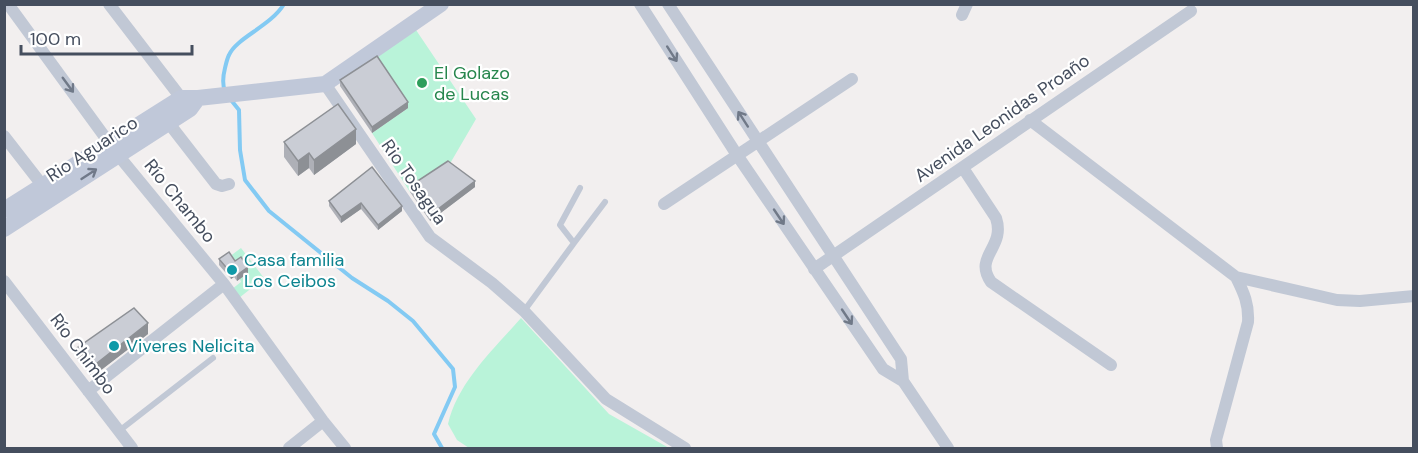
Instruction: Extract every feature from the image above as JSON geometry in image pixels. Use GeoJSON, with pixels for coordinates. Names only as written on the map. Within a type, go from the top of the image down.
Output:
{"type":"FeatureCollection","features":[{"type":"Feature","properties":{"kind":"main road"},"geometry":{"type":"LineString","coordinates":[[193,100],[325,84],[441,4]]}},
{"type":"Feature","properties":{"kind":"main road","name":"Rio Aguarico"},"geometry":{"type":"LineString","coordinates":[[4,229],[47,192],[193,100]]}},
{"type":"Feature","properties":{"kind":"main road","name":"Rio Aguarico"},"geometry":{"type":"LineString","coordinates":[[4,210],[47,192]]}},
{"type":"Feature","properties":{"kind":"street","name":"Río Chambo"},"geometry":{"type":"LineString","coordinates":[[8,4],[114,149],[224,284],[345,448]]}},
{"type":"Feature","properties":{"kind":"street"},"geometry":{"type":"LineString","coordinates":[[109,4],[193,100]]}},
{"type":"Feature","properties":{"kind":"street"},"geometry":{"type":"LineString","coordinates":[[640,4],[737,155],[883,369],[903,381],[948,448]]}},
{"type":"Feature","properties":{"kind":"street"},"geometry":{"type":"LineString","coordinates":[[668,4],[901,359],[903,381]]}},
{"type":"Feature","properties":{"kind":"street","name":"Avenida Leonidas Proaño"},"geometry":{"type":"LineString","coordinates":[[814,269],[1191,11]]}},
{"type":"Feature","properties":{"kind":"street"},"geometry":{"type":"LineString","coordinates":[[664,204],[852,79]]}},
{"type":"Feature","properties":{"kind":"street","name":"Rio Tosagua"},"geometry":{"type":"LineString","coordinates":[[325,84],[430,237],[492,283],[524,311],[606,399],[685,448]]}},
{"type":"Feature","properties":{"kind":"street"},"geometry":{"type":"LineString","coordinates":[[164,117],[216,184],[222,186],[229,184]]}},
{"type":"Feature","properties":{"kind":"street"},"geometry":{"type":"LineString","coordinates":[[1030,120],[1236,278],[1336,300],[1360,301],[1413,296]]}},
{"type":"Feature","properties":{"kind":"street"},"geometry":{"type":"LineString","coordinates":[[4,136],[47,192]]}},
{"type":"Feature","properties":{"kind":"street"},"geometry":{"type":"LineString","coordinates":[[963,168],[999,226],[999,234],[985,263],[985,273],[991,282],[1111,365]]}},
{"type":"Feature","properties":{"kind":"street"},"geometry":{"type":"LineString","coordinates":[[1217,448],[1216,440],[1248,322],[1245,297],[1236,278]]}},
{"type":"Feature","properties":{"kind":"street","name":"Río Chimbo"},"geometry":{"type":"LineString","coordinates":[[4,281],[132,448]]}},
{"type":"Feature","properties":{"kind":"street"},"geometry":{"type":"LineString","coordinates":[[88,391],[224,284]]}},
{"type":"Feature","properties":{"kind":"street"},"geometry":{"type":"LineString","coordinates":[[289,448],[323,421]]}},
{"type":"Feature","properties":{"kind":"lane"},"geometry":{"type":"LineString","coordinates":[[574,243],[560,225],[580,188]]}},
{"type":"Feature","properties":{"kind":"lane"},"geometry":{"type":"LineString","coordinates":[[524,311],[605,202]]}},
{"type":"Feature","properties":{"kind":"lane"},"geometry":{"type":"LineString","coordinates":[[118,431],[213,358]]}},
{"type":"Feature","properties":{"kind":"green space","name":"El Golazo de Lucas"},"geometry":{"type":"Polygon","coordinates":[[[416,30],[476,119],[448,167],[410,192],[372,133],[408,108],[374,58],[416,30]]]}},
{"type":"Feature","properties":{"kind":"green space"},"geometry":{"type":"Polygon","coordinates":[[[241,248],[264,278],[239,298],[232,289],[241,282],[229,257],[241,248]]]}},
{"type":"Feature","properties":{"kind":"green space"},"geometry":{"type":"Polygon","coordinates":[[[521,318],[609,414],[669,448],[469,448],[457,440],[448,424],[460,394],[478,367],[521,318]]]}},
{"type":"Feature","properties":{"kind":"building"},"geometry":{"type":"Polygon","coordinates":[[[377,56],[408,102],[372,127],[340,80],[377,56]]]}},
{"type":"Feature","properties":{"kind":"building"},"geometry":{"type":"Polygon","coordinates":[[[338,104],[356,129],[314,160],[309,153],[298,161],[284,142],[338,104]]]}},
{"type":"Feature","properties":{"kind":"building"},"geometry":{"type":"Polygon","coordinates":[[[448,161],[475,181],[430,215],[410,186],[448,161]]]}},
{"type":"Feature","properties":{"kind":"building"},"geometry":{"type":"Polygon","coordinates":[[[372,167],[402,206],[378,225],[361,203],[341,217],[329,201],[372,167]]]}},
{"type":"Feature","properties":{"kind":"building"},"geometry":{"type":"Polygon","coordinates":[[[229,252],[235,261],[241,257],[248,267],[237,275],[234,271],[231,273],[219,259],[229,252]]]}},
{"type":"Feature","properties":{"kind":"building"},"geometry":{"type":"Polygon","coordinates":[[[134,308],[148,323],[92,367],[77,348],[134,308]]]}},
{"type":"Feature","properties":{"kind":"waterway"},"geometry":{"type":"LineString","coordinates":[[225,91],[224,74],[233,49],[271,19],[284,4]]}},
{"type":"Feature","properties":{"kind":"waterway"},"geometry":{"type":"LineString","coordinates":[[231,100],[239,110],[240,150],[245,180],[269,211],[352,278],[388,301],[413,321],[453,369],[455,387],[434,434],[442,448]]}},
{"type":"Feature","properties":{"kind":"place","name":"El Golazo de Lucas"},"geometry":{"type":"Point","coordinates":[422,83]}},
{"type":"Feature","properties":{"kind":"place","name":"Casa familia Los Ceibos"},"geometry":{"type":"Point","coordinates":[232,270]}},
{"type":"Feature","properties":{"kind":"place","name":"Viveres Nelicita"},"geometry":{"type":"Point","coordinates":[114,346]}}]}
